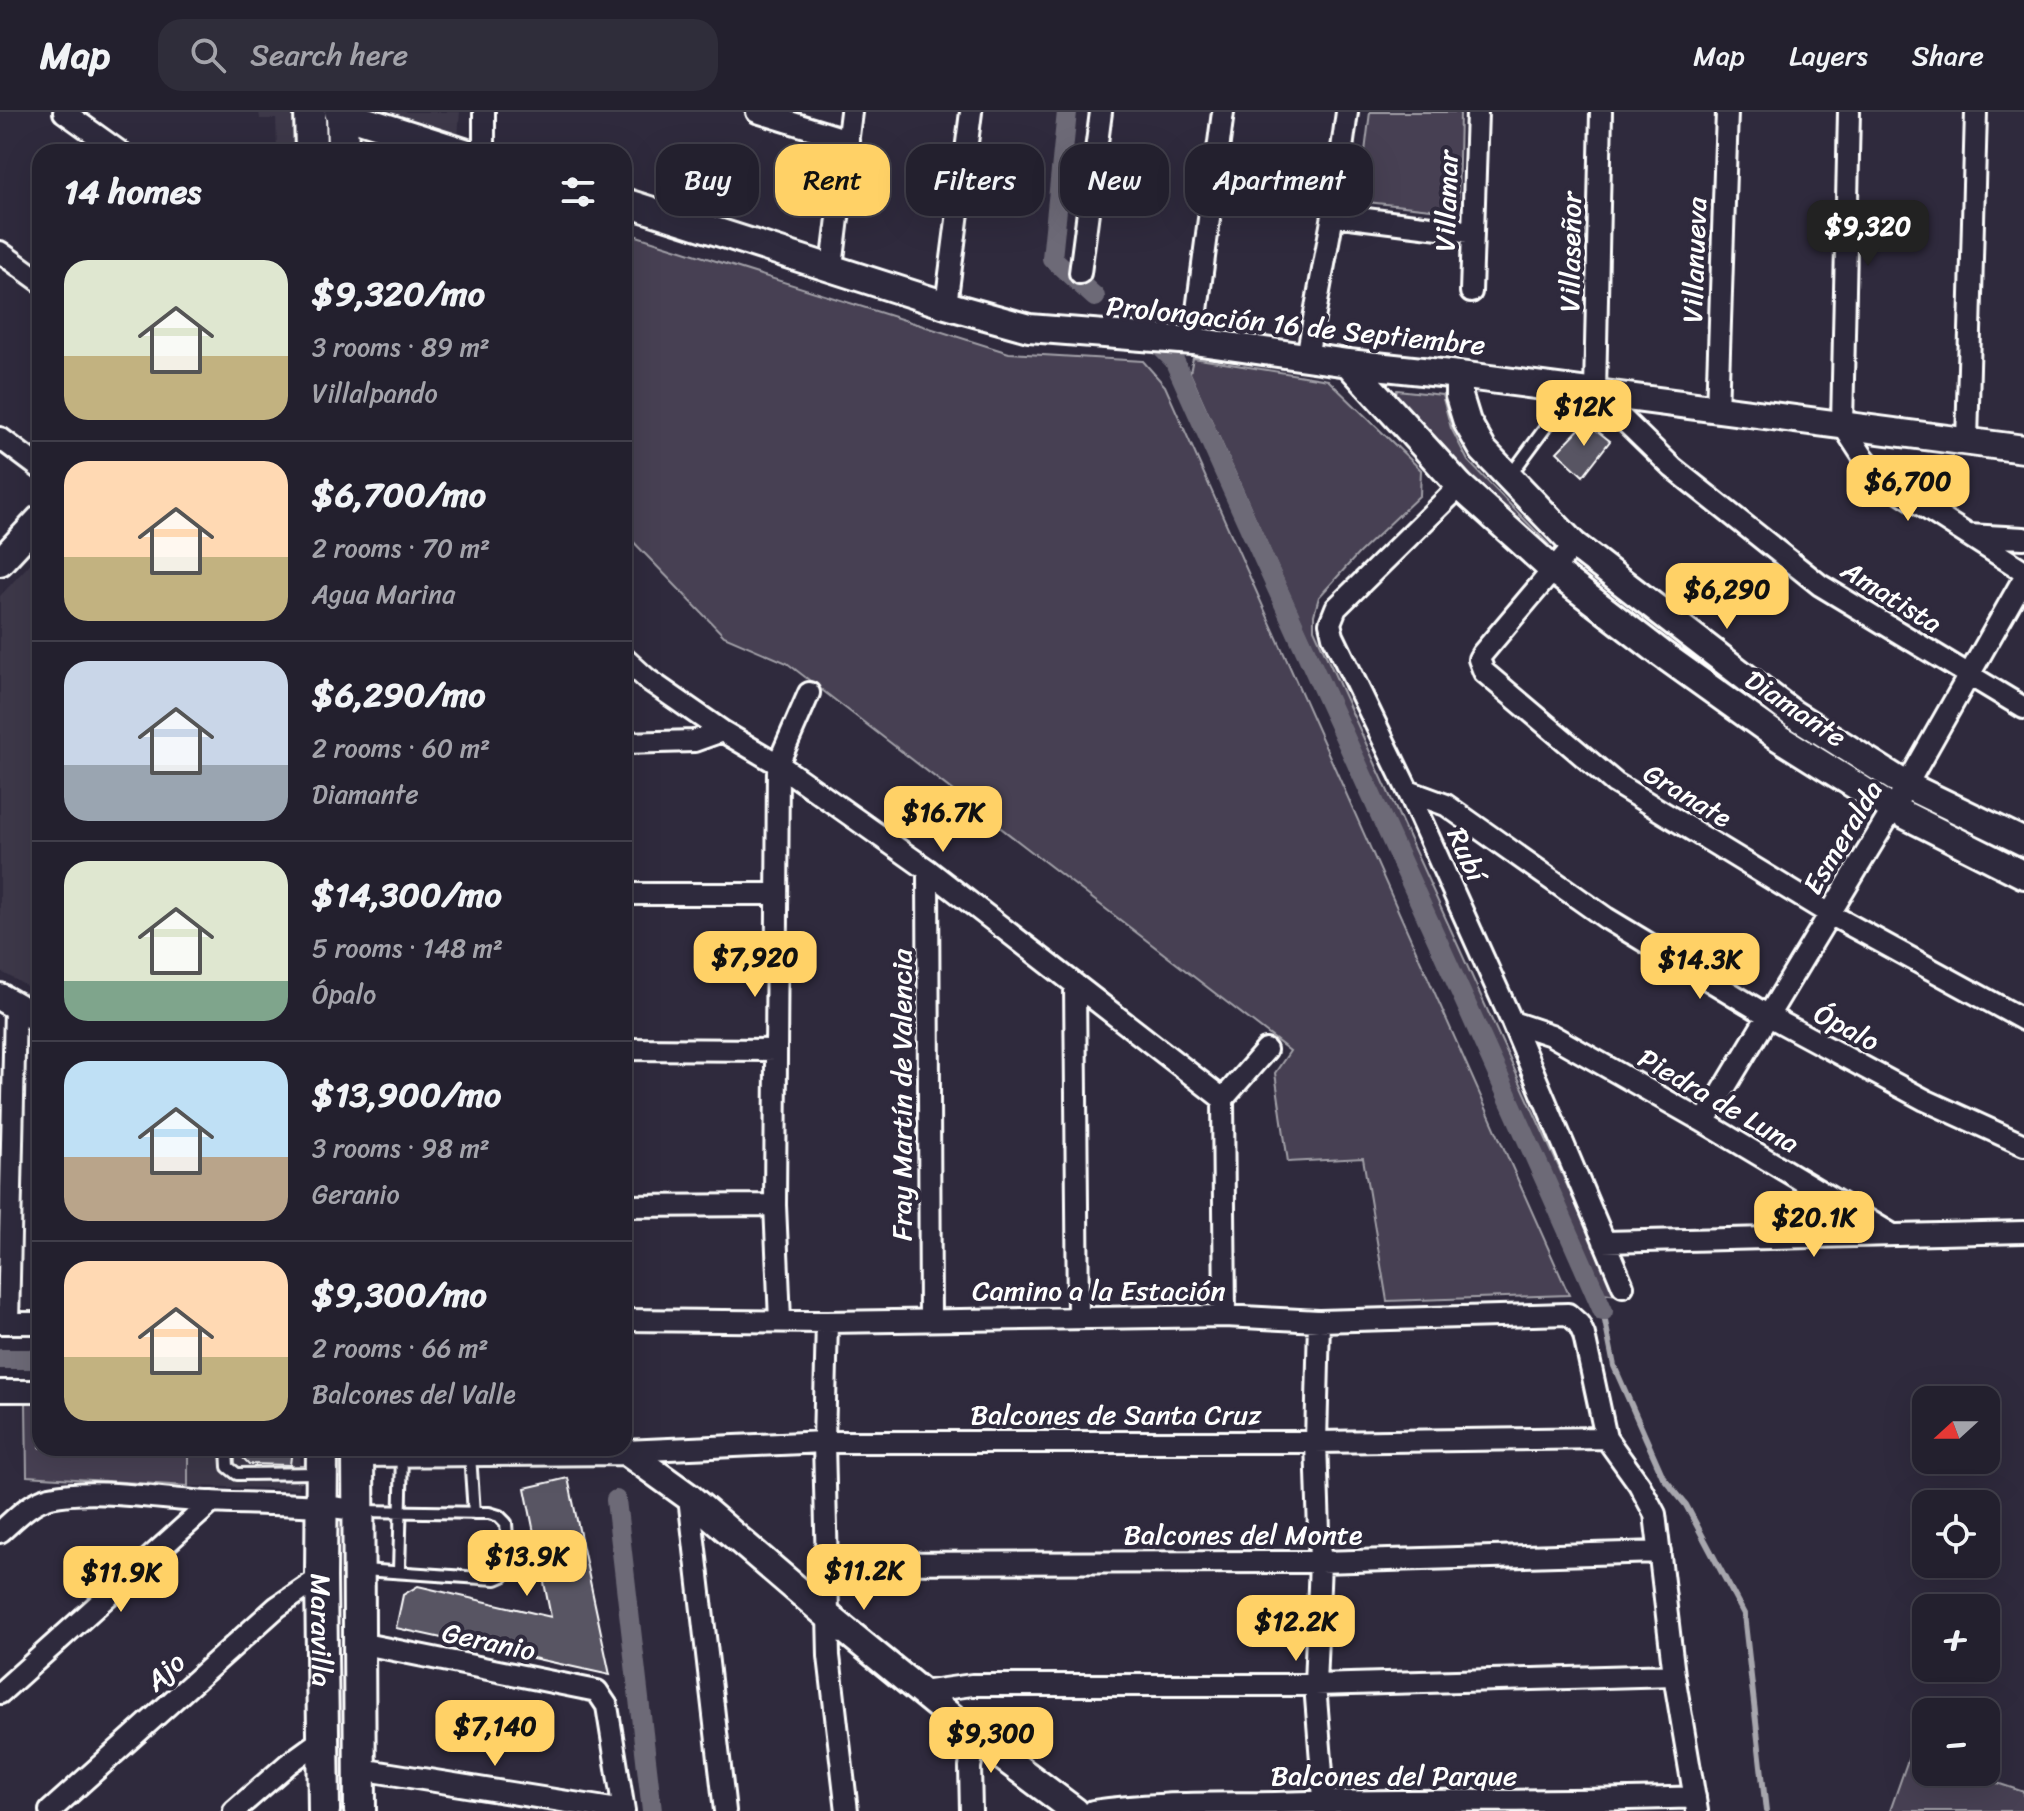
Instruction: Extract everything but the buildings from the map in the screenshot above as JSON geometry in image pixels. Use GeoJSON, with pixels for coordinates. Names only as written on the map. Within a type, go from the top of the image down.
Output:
{"type":"FeatureCollection","features":[{"type":"Feature","properties":{"kind":"main road"},"geometry":{"type":"LineString","coordinates":[[310,112],[311,144]]}},
{"type":"Feature","properties":{"kind":"main road"},"geometry":{"type":"LineString","coordinates":[[341,113],[343,144]]}},
{"type":"Feature","properties":{"kind":"main road","name":"Maravilla"},"geometry":{"type":"LineString","coordinates":[[358,1456],[360,1811]]}},
{"type":"Feature","properties":{"kind":"main road","name":"Maravilla"},"geometry":{"type":"LineString","coordinates":[[322,1460],[324,1811]]}},
{"type":"Feature","properties":{"kind":"street"},"geometry":{"type":"LineString","coordinates":[[64,112],[109,144]]}},
{"type":"Feature","properties":{"kind":"street"},"geometry":{"type":"LineString","coordinates":[[484,112],[484,144]]}},
{"type":"Feature","properties":{"kind":"street"},"geometry":{"type":"LineString","coordinates":[[757,112],[848,140]]}},
{"type":"Feature","properties":{"kind":"street"},"geometry":{"type":"LineString","coordinates":[[832,267],[851,112]]}},
{"type":"Feature","properties":{"kind":"street"},"geometry":{"type":"LineString","coordinates":[[946,305],[971,112]]}},
{"type":"Feature","properties":{"kind":"street"},"geometry":{"type":"LineString","coordinates":[[1080,273],[1101,112]]}},
{"type":"Feature","properties":{"kind":"street"},"geometry":{"type":"LineString","coordinates":[[1193,341],[1223,112]]}},
{"type":"Feature","properties":{"kind":"street"},"geometry":{"type":"LineString","coordinates":[[1343,144],[1347,112]]}},
{"type":"Feature","properties":{"kind":"street","name":"Villamar"},"geometry":{"type":"LineString","coordinates":[[1471,292],[1477,112]]}},
{"type":"Feature","properties":{"kind":"street","name":"Villaseñor"},"geometry":{"type":"LineString","coordinates":[[1584,391],[1601,112]]}},
{"type":"Feature","properties":{"kind":"street","name":"Villanueva"},"geometry":{"type":"LineString","coordinates":[[1717,411],[1727,112]]}},
{"type":"Feature","properties":{"kind":"street"},"geometry":{"type":"LineString","coordinates":[[1849,112],[1842,424],[1882,480],[2024,571]]}},
{"type":"Feature","properties":{"kind":"street"},"geometry":{"type":"LineString","coordinates":[[1967,441],[1976,112]]}},
{"type":"Feature","properties":{"kind":"street"},"geometry":{"type":"LineString","coordinates":[[341,113],[439,144]]}},
{"type":"Feature","properties":{"kind":"street","name":"Prolongación 16 de Septiembre"},"geometry":{"type":"LineString","coordinates":[[632,204],[946,305],[1029,328],[1193,341],[2024,449]]}},
{"type":"Feature","properties":{"kind":"street"},"geometry":{"type":"LineString","coordinates":[[1307,357],[1333,216]]}},
{"type":"Feature","properties":{"kind":"street"},"geometry":{"type":"LineString","coordinates":[[1341,216],[1472,232]]}},
{"type":"Feature","properties":{"kind":"street"},"geometry":{"type":"LineString","coordinates":[[0,252],[32,275]]}},
{"type":"Feature","properties":{"kind":"street","name":"Diamante"},"geometry":{"type":"LineString","coordinates":[[1348,363],[1460,486],[1554,571],[1662,654],[1778,737],[1893,809],[2024,875]]}},
{"type":"Feature","properties":{"kind":"street","name":"Diamante"},"geometry":{"type":"LineString","coordinates":[[1459,375],[1459,396],[1467,422],[1483,450],[1574,545],[1792,713],[1906,785],[2024,842]]}},
{"type":"Feature","properties":{"kind":"street","name":"Amatista"},"geometry":{"type":"LineString","coordinates":[[1584,391],[1673,468],[1820,585],[2024,708]]}},
{"type":"Feature","properties":{"kind":"street"},"geometry":{"type":"LineString","coordinates":[[0,438],[32,462]]}},
{"type":"Feature","properties":{"kind":"street","name":"Rubí"},"geometry":{"type":"LineString","coordinates":[[1460,486],[1336,608],[1330,623],[1333,636],[1408,791],[1512,1022],[1623,1286]]}},
{"type":"Feature","properties":{"kind":"street"},"geometry":{"type":"LineString","coordinates":[[0,562],[32,528]]}},
{"type":"Feature","properties":{"kind":"street"},"geometry":{"type":"LineString","coordinates":[[1967,534],[2024,538]]}},
{"type":"Feature","properties":{"kind":"street","name":"Granate"},"geometry":{"type":"LineString","coordinates":[[1574,545],[1482,654],[1479,659],[1484,672],[1615,783],[1828,913],[2024,1020]]}},
{"type":"Feature","properties":{"kind":"street","name":"Esmeralda"},"geometry":{"type":"LineString","coordinates":[[1704,1122],[1893,809],[2024,578]]}},
{"type":"Feature","properties":{"kind":"street"},"geometry":{"type":"LineString","coordinates":[[632,665],[722,731],[778,764],[928,870],[1223,1099]]}},
{"type":"Feature","properties":{"kind":"street"},"geometry":{"type":"LineString","coordinates":[[780,1320],[775,1205],[778,764],[809,693]]}},
{"type":"Feature","properties":{"kind":"street"},"geometry":{"type":"LineString","coordinates":[[632,743],[694,741],[722,731]]}},
{"type":"Feature","properties":{"kind":"street","name":"Ópalo"},"geometry":{"type":"LineString","coordinates":[[1408,791],[1446,805],[1606,918],[1767,1015],[1925,1100],[2024,1145]]}},
{"type":"Feature","properties":{"kind":"street","name":"Fray Martín de Valencia"},"geometry":{"type":"LineString","coordinates":[[928,870],[930,1320]]}},
{"type":"Feature","properties":{"kind":"street"},"geometry":{"type":"LineString","coordinates":[[632,894],[777,894]]}},
{"type":"Feature","properties":{"kind":"street"},"geometry":{"type":"LineString","coordinates":[[1075,984],[1078,1317]]}},
{"type":"Feature","properties":{"kind":"street"},"geometry":{"type":"LineString","coordinates":[[32,1016],[8,1003],[4,1323],[32,1323]]}},
{"type":"Feature","properties":{"kind":"street","name":"Piedra de Luna"},"geometry":{"type":"LineString","coordinates":[[1512,1022],[1551,1035],[1893,1235]]}},
{"type":"Feature","properties":{"kind":"street"},"geometry":{"type":"LineString","coordinates":[[632,1049],[776,1050]]}},
{"type":"Feature","properties":{"kind":"street"},"geometry":{"type":"LineString","coordinates":[[1225,1316],[1223,1099],[1266,1050]]}},
{"type":"Feature","properties":{"kind":"street"},"geometry":{"type":"LineString","coordinates":[[632,1206],[775,1205]]}},
{"type":"Feature","properties":{"kind":"street"},"geometry":{"type":"LineString","coordinates":[[1604,1242],[2024,1232]]}},
{"type":"Feature","properties":{"kind":"street","name":"Camino a la Estación"},"geometry":{"type":"LineString","coordinates":[[632,1320],[827,1322],[1225,1316],[1319,1321],[1568,1314],[1584,1335],[1606,1438]]}},
{"type":"Feature","properties":{"kind":"street"},"geometry":{"type":"LineString","coordinates":[[1319,1321],[1316,1442],[1320,1562],[1315,1685],[1324,1806]]}},
{"type":"Feature","properties":{"kind":"street"},"geometry":{"type":"LineString","coordinates":[[827,1322],[824,1442],[829,1656],[847,1811]]}},
{"type":"Feature","properties":{"kind":"street"},"geometry":{"type":"LineString","coordinates":[[0,1391],[32,1391]]}},
{"type":"Feature","properties":{"kind":"street"},"geometry":{"type":"LineString","coordinates":[[1606,1438],[1639,1484],[1655,1514],[1674,1675],[1696,1804]]}},
{"type":"Feature","properties":{"kind":"street","name":"Balcones de Santa Cruz"},"geometry":{"type":"LineString","coordinates":[[632,1451],[824,1442],[1316,1442],[1606,1438]]}},
{"type":"Feature","properties":{"kind":"street"},"geometry":{"type":"LineString","coordinates":[[632,1456],[689,1497],[976,1737],[1075,1811]]}},
{"type":"Feature","properties":{"kind":"street"},"geometry":{"type":"LineString","coordinates":[[0,1532],[36,1502],[52,1497],[92,1494],[323,1505],[359,1511]]}},
{"type":"Feature","properties":{"kind":"street"},"geometry":{"type":"LineString","coordinates":[[689,1497],[725,1811]]}},
{"type":"Feature","properties":{"kind":"street"},"geometry":{"type":"LineString","coordinates":[[0,1693],[212,1502]]}},
{"type":"Feature","properties":{"kind":"street","name":"Balcones del Monte"},"geometry":{"type":"LineString","coordinates":[[826,1563],[1320,1562],[1660,1552]]}},
{"type":"Feature","properties":{"kind":"street","name":"Ajo"},"geometry":{"type":"LineString","coordinates":[[50,1811],[277,1607],[321,1577]]}},
{"type":"Feature","properties":{"kind":"street","name":"Geranio"},"geometry":{"type":"LineString","coordinates":[[359,1643],[597,1691],[605,1700],[624,1811]]}},
{"type":"Feature","properties":{"kind":"street"},"geometry":{"type":"LineString","coordinates":[[922,1692],[972,1685],[1315,1685],[1674,1675]]}},
{"type":"Feature","properties":{"kind":"street"},"geometry":{"type":"LineString","coordinates":[[971,1811],[970,1767],[976,1737]]}},
{"type":"Feature","properties":{"kind":"street"},"geometry":{"type":"LineString","coordinates":[[234,1811],[288,1764],[324,1738]]}},
{"type":"Feature","properties":{"kind":"street"},"geometry":{"type":"LineString","coordinates":[[360,1769],[624,1811]]}},
{"type":"Feature","properties":{"kind":"street","name":"Balcones del Parque"},"geometry":{"type":"LineString","coordinates":[[1093,1811],[1130,1805],[1582,1807],[1696,1804]]}},
{"type":"Feature","properties":{"kind":"lane"},"geometry":{"type":"LineString","coordinates":[[1508,479],[1584,391]]}},
{"type":"Feature","properties":{"kind":"lane"},"geometry":{"type":"LineString","coordinates":[[227,1456],[228,1467],[237,1474],[322,1460]]}},
{"type":"Feature","properties":{"kind":"lane"},"geometry":{"type":"LineString","coordinates":[[399,1572],[402,1456]]}},
{"type":"Feature","properties":{"kind":"lane"},"geometry":{"type":"LineString","coordinates":[[469,1456],[474,1513]]}},
{"type":"Feature","properties":{"kind":"lane"},"geometry":{"type":"LineString","coordinates":[[359,1511],[499,1516],[506,1523],[509,1567],[503,1576],[496,1579],[359,1569]]}},
{"type":"Feature","properties":{"kind":"shaded area"},"geometry":{"type":"Polygon","coordinates":[[[259,112],[460,112],[458,144],[277,144],[276,119],[260,119],[259,112]]]}},
{"type":"Feature","properties":{"kind":"shaded area"},"geometry":{"type":"Polygon","coordinates":[[[1370,112],[1460,112],[1458,205],[1449,211],[1373,203],[1373,144],[1366,144],[1370,112]]]}},
{"type":"Feature","properties":{"kind":"shaded area"},"geometry":{"type":"Polygon","coordinates":[[[632,235],[1009,353],[1143,361],[1165,386],[1569,1295],[1387,1301],[1363,1158],[1288,1162],[1275,1073],[1290,1051],[787,663],[724,636],[632,540],[632,235]]]}},
{"type":"Feature","properties":{"kind":"shaded area"},"geometry":{"type":"Polygon","coordinates":[[[1193,358],[1328,380],[1421,470],[1420,495],[1359,553],[1319,597],[1314,629],[1617,1295],[1603,1293],[1190,373],[1193,358]]]}},
{"type":"Feature","properties":{"kind":"shaded area"},"geometry":{"type":"Polygon","coordinates":[[[1397,390],[1442,395],[1451,428],[1468,461],[1549,545],[1537,551],[1394,403],[1397,390]]]}},
{"type":"Feature","properties":{"kind":"shaded area"},"geometry":{"type":"Polygon","coordinates":[[[32,562],[32,989],[0,971],[0,596],[32,562]]]}},
{"type":"Feature","properties":{"kind":"shaded area"},"geometry":{"type":"Polygon","coordinates":[[[26,1402],[32,1402],[32,1456],[188,1456],[188,1486],[27,1476],[26,1402]]]}},
{"type":"Feature","properties":{"kind":"shaded area"},"geometry":{"type":"Polygon","coordinates":[[[188,1456],[301,1456],[299,1489],[188,1486],[188,1456]]]}},
{"type":"Feature","properties":{"kind":"shaded area"},"geometry":{"type":"Polygon","coordinates":[[[1910,1754],[1912,1786],[2000,1784],[2024,1792],[2024,1811],[1890,1811],[1910,1754]]]}},
{"type":"Feature","properties":{"kind":"waterway"},"geometry":{"type":"LineString","coordinates":[[1067,112],[1052,258],[1095,297]]}},
{"type":"Feature","properties":{"kind":"waterway"},"geometry":{"type":"LineString","coordinates":[[1160,346],[1174,360],[1603,1311]]}},
{"type":"Feature","properties":{"kind":"waterway"},"geometry":{"type":"LineString","coordinates":[[1603,1311],[1614,1366],[1663,1477],[1686,1505],[1744,1614],[1766,1811]]}},
{"type":"Feature","properties":{"kind":"waterway"},"geometry":{"type":"LineString","coordinates":[[0,1359],[32,1359]]}},
{"type":"Feature","properties":{"kind":"waterway"},"geometry":{"type":"LineString","coordinates":[[616,1500],[652,1811]]}}]}
